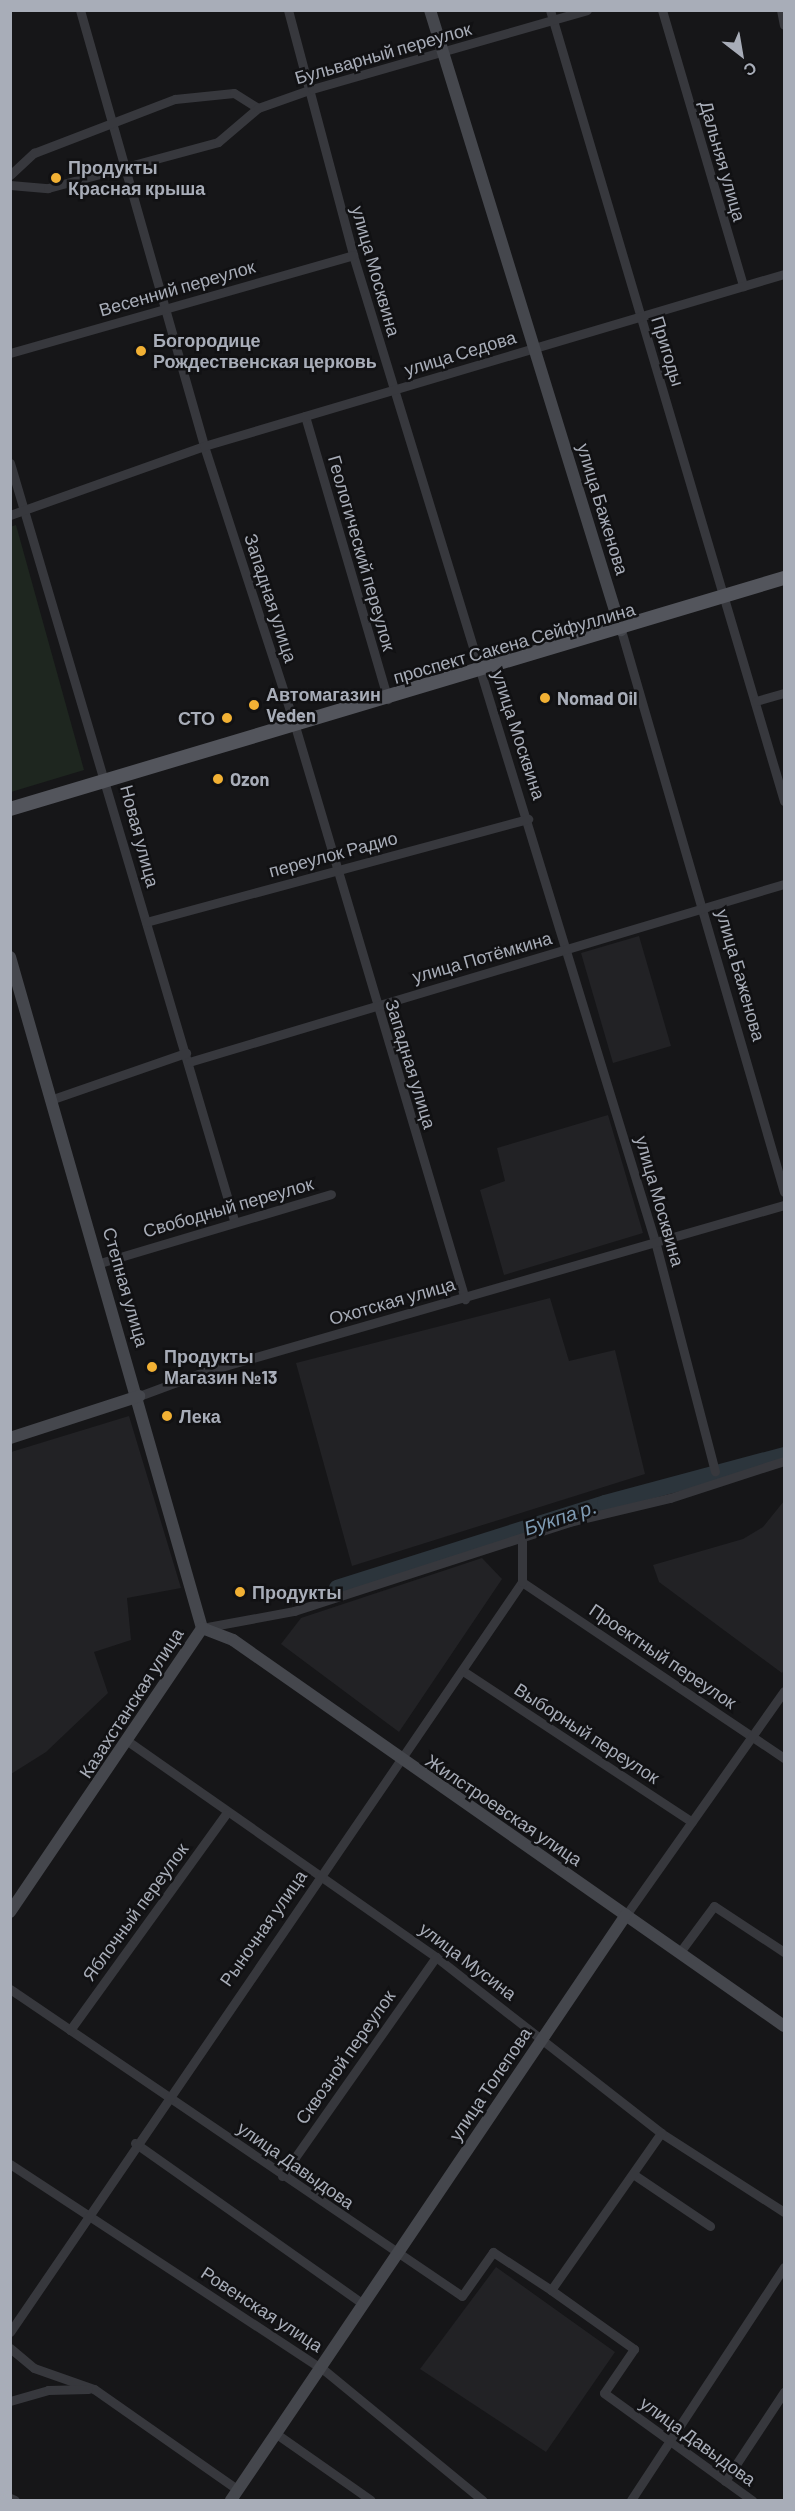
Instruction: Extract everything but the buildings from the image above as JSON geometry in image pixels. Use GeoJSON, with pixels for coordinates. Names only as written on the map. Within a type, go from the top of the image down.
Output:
{"type":"FeatureCollection","features":[{"type":"Feature","properties":{"kind":"main road","name":"проспект Сакена Сейфуллина"},"geometry":{"type":"LineString","coordinates":[[10,809],[481,672],[784,578]]}},
{"type":"Feature","properties":{"kind":"street","name":"Западная улица"},"geometry":{"type":"LineString","coordinates":[[80,10],[167,307],[204,446],[295,726],[375,1006],[465,1299]]}},
{"type":"Feature","properties":{"kind":"street","name":"улица Москвина"},"geometry":{"type":"LineString","coordinates":[[288,10],[312,89],[353,255],[393,390],[569,949],[656,1245],[715,1471]]}},
{"type":"Feature","properties":{"kind":"street","name":"улица Баженова"},"geometry":{"type":"LineString","coordinates":[[430,10],[621,630],[784,1192]]}},
{"type":"Feature","properties":{"kind":"street","name":"Пригоды"},"geometry":{"type":"LineString","coordinates":[[549,10],[639,316],[727,597],[784,801]]}},
{"type":"Feature","properties":{"kind":"street","name":"Бульварный переулок"},"geometry":{"type":"LineString","coordinates":[[10,185],[48,188],[126,170],[218,142],[258,108],[312,89],[444,54],[587,10]]}},
{"type":"Feature","properties":{"kind":"street","name":"Дальняя улица"},"geometry":{"type":"LineString","coordinates":[[662,10],[743,286]]}},
{"type":"Feature","properties":{"kind":"street"},"geometry":{"type":"LineString","coordinates":[[780,10],[784,25]]}},
{"type":"Feature","properties":{"kind":"street"},"geometry":{"type":"LineString","coordinates":[[10,174],[34,153],[175,99],[216,93],[234,93],[258,108]]}},
{"type":"Feature","properties":{"kind":"street","name":"Весенний переулок"},"geometry":{"type":"LineString","coordinates":[[10,353],[353,255]]}},
{"type":"Feature","properties":{"kind":"street","name":"улица Седова"},"geometry":{"type":"LineString","coordinates":[[10,514],[204,446],[784,274]]}},
{"type":"Feature","properties":{"kind":"street","name":"Геологический переулок"},"geometry":{"type":"LineString","coordinates":[[305,416],[387,699]]}},
{"type":"Feature","properties":{"kind":"street","name":"Новая улица"},"geometry":{"type":"LineString","coordinates":[[10,463],[25,510],[60,643],[107,781],[234,1220]]}},
{"type":"Feature","properties":{"kind":"street"},"geometry":{"type":"LineString","coordinates":[[756,701],[784,693]]}},
{"type":"Feature","properties":{"kind":"street","name":"переулок Радио"},"geometry":{"type":"LineString","coordinates":[[146,922],[528,819]]}},
{"type":"Feature","properties":{"kind":"street","name":"улица Потёмкина"},"geometry":{"type":"LineString","coordinates":[[53,1099],[704,910],[784,884]]}},
{"type":"Feature","properties":{"kind":"street","name":"Степная улица"},"geometry":{"type":"LineString","coordinates":[[10,957],[139,1396],[202,1628]]}},
{"type":"Feature","properties":{"kind":"street","name":"Свободный переулок"},"geometry":{"type":"LineString","coordinates":[[100,1263],[234,1220],[331,1194]]}},
{"type":"Feature","properties":{"kind":"street","name":"Охотская улица"},"geometry":{"type":"LineString","coordinates":[[10,1438],[204,1372],[656,1245],[784,1205]]}},
{"type":"Feature","properties":{"kind":"street","name":"Казахстанская улица"},"geometry":{"type":"LineString","coordinates":[[10,1912],[129,1742],[202,1628],[294,1611],[784,1461]]}},
{"type":"Feature","properties":{"kind":"street"},"geometry":{"type":"LineString","coordinates":[[522,1540],[522,1582]]}},
{"type":"Feature","properties":{"kind":"street","name":"Рыночная улица"},"geometry":{"type":"LineString","coordinates":[[10,2332],[167,2095],[463,1671],[522,1582]]}},
{"type":"Feature","properties":{"kind":"street","name":"Проектный переулок"},"geometry":{"type":"LineString","coordinates":[[522,1582],[784,1758]]}},
{"type":"Feature","properties":{"kind":"street","name":"Жилстроевская улица"},"geometry":{"type":"LineString","coordinates":[[202,1628],[233,1640],[401,1760],[784,2026]]}},
{"type":"Feature","properties":{"kind":"street","name":"Выборный переулок"},"geometry":{"type":"LineString","coordinates":[[463,1671],[692,1822]]}},
{"type":"Feature","properties":{"kind":"street","name":"улица Толепова"},"geometry":{"type":"LineString","coordinates":[[235,2495],[324,2370],[363,2304],[626,1915],[784,1691]]}},
{"type":"Feature","properties":{"kind":"street","name":"улица Мусина"},"geometry":{"type":"LineString","coordinates":[[129,1742],[226,1814],[320,1874],[436,1957],[543,2037],[661,2133],[784,2212]]}},
{"type":"Feature","properties":{"kind":"street","name":"Яблочный переулок"},"geometry":{"type":"LineString","coordinates":[[70,2030],[226,1814]]}},
{"type":"Feature","properties":{"kind":"street"},"geometry":{"type":"LineString","coordinates":[[680,1952],[714,1906],[784,1952]]}},
{"type":"Feature","properties":{"kind":"street","name":"Сквозной переулок"},"geometry":{"type":"LineString","coordinates":[[282,2176],[436,1957]]}},
{"type":"Feature","properties":{"kind":"street","name":"улица Давыдова"},"geometry":{"type":"LineString","coordinates":[[10,1989],[398,2255],[462,2296],[493,2252],[551,2290],[634,2349],[604,2393],[668,2442],[752,2500]]}},
{"type":"Feature","properties":{"kind":"street"},"geometry":{"type":"LineString","coordinates":[[551,2290],[661,2133]]}},
{"type":"Feature","properties":{"kind":"street"},"geometry":{"type":"LineString","coordinates":[[135,2144],[363,2304]]}},
{"type":"Feature","properties":{"kind":"street","name":"Ровенская улица"},"geometry":{"type":"LineString","coordinates":[[10,2164],[324,2370],[482,2500]]}},
{"type":"Feature","properties":{"kind":"street"},"geometry":{"type":"LineString","coordinates":[[633,2174],[710,2226]]}},
{"type":"Feature","properties":{"kind":"street"},"geometry":{"type":"LineString","coordinates":[[631,2500],[784,2266]]}},
{"type":"Feature","properties":{"kind":"street"},"geometry":{"type":"LineString","coordinates":[[10,2348],[34,2368],[94,2389],[235,2495]]}},
{"type":"Feature","properties":{"kind":"street"},"geometry":{"type":"LineString","coordinates":[[10,2401],[48,2390],[94,2389]]}},
{"type":"Feature","properties":{"kind":"street"},"geometry":{"type":"LineString","coordinates":[[725,2481],[784,2392]]}},
{"type":"Feature","properties":{"kind":"street"},"geometry":{"type":"LineString","coordinates":[[278,2435],[371,2500]]}},
{"type":"Feature","properties":{"kind":"street"},"geometry":{"type":"LineString","coordinates":[[10,2498],[15,2500]]}},
{"type":"Feature","properties":{"kind":"shaded area"},"geometry":{"type":"Polygon","coordinates":[[[16,525],[84,770],[11,792],[10,527],[16,525]]]}},
{"type":"Feature","properties":{"kind":"shaded area"},"geometry":{"type":"Polygon","coordinates":[[[639,936],[671,1046],[613,1063],[581,953],[639,936]]]}},
{"type":"Feature","properties":{"kind":"shaded area"},"geometry":{"type":"Polygon","coordinates":[[[608,1115],[643,1233],[504,1275],[480,1190],[505,1181],[497,1148],[608,1115]]]}},
{"type":"Feature","properties":{"kind":"shaded area"},"geometry":{"type":"Polygon","coordinates":[[[550,1298],[569,1361],[615,1350],[645,1474],[352,1566],[296,1363],[550,1298]]]}},
{"type":"Feature","properties":{"kind":"shaded area"},"geometry":{"type":"Polygon","coordinates":[[[129,1416],[181,1588],[127,1598],[131,1640],[94,1652],[108,1693],[46,1752],[11,1774],[11,1452],[129,1416]]]}},
{"type":"Feature","properties":{"kind":"shaded area"},"geometry":{"type":"Polygon","coordinates":[[[784,1501],[784,1670],[782,1673],[659,1582],[653,1565],[743,1539],[763,1527],[784,1501]]]}},
{"type":"Feature","properties":{"kind":"shaded area"},"geometry":{"type":"Polygon","coordinates":[[[482,1558],[502,1579],[399,1732],[281,1644],[301,1618],[482,1558]]]}},
{"type":"Feature","properties":{"kind":"shaded area"},"geometry":{"type":"Polygon","coordinates":[[[496,2267],[615,2352],[546,2452],[420,2369],[496,2267]]]}},
{"type":"Feature","properties":{"kind":"waterway","name":"Букпа р."},"geometry":{"type":"LineString","coordinates":[[337,1588],[605,1503],[784,1455]]}},
{"type":"Feature","properties":{"kind":"place","name":"Продукты Красная крыша"},"geometry":{"type":"Point","coordinates":[56,178]}},
{"type":"Feature","properties":{"kind":"place","name":"Богородице Рождественская церковь"},"geometry":{"type":"Point","coordinates":[141,351]}},
{"type":"Feature","properties":{"kind":"place","name":"Nomad Oil"},"geometry":{"type":"Point","coordinates":[545,698]}},
{"type":"Feature","properties":{"kind":"place","name":"Автомагазин Veden"},"geometry":{"type":"Point","coordinates":[254,705]}},
{"type":"Feature","properties":{"kind":"place","name":"СТО"},"geometry":{"type":"Point","coordinates":[227,718]}},
{"type":"Feature","properties":{"kind":"place","name":"Ozon"},"geometry":{"type":"Point","coordinates":[218,779]}},
{"type":"Feature","properties":{"kind":"place","name":"Продукты Магазин №13"},"geometry":{"type":"Point","coordinates":[152,1367]}},
{"type":"Feature","properties":{"kind":"place","name":"Лека"},"geometry":{"type":"Point","coordinates":[167,1416]}},
{"type":"Feature","properties":{"kind":"place","name":"Продукты"},"geometry":{"type":"Point","coordinates":[240,1592]}}]}
